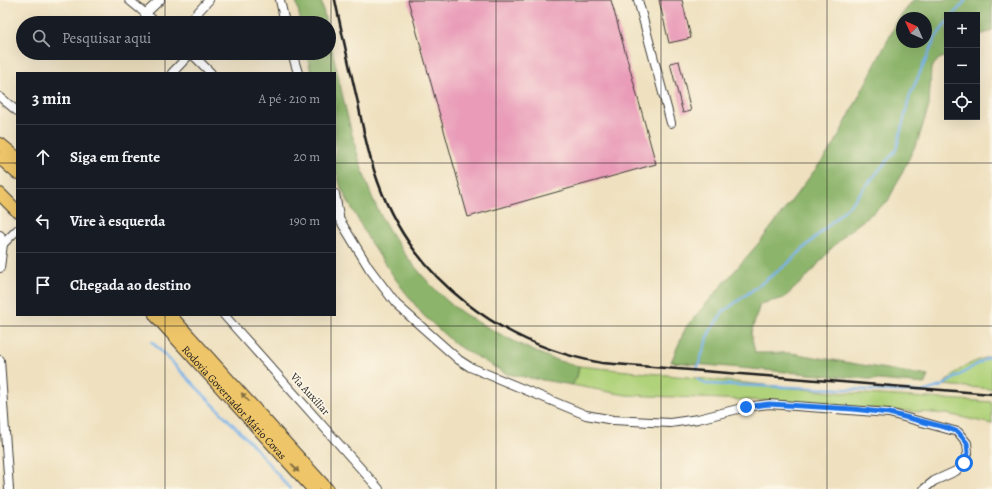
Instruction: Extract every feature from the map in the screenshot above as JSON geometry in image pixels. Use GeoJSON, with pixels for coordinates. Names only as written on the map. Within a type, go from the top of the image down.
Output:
{"type":"FeatureCollection","features":[{"type":"Feature","properties":{"kind":"highway"},"geometry":{"type":"LineString","coordinates":[[0,144],[16,157]]}},
{"type":"Feature","properties":{"kind":"highway"},"geometry":{"type":"LineString","coordinates":[[0,158],[16,172]]}},
{"type":"Feature","properties":{"kind":"highway"},"geometry":{"type":"LineString","coordinates":[[0,194],[16,210]]}},
{"type":"Feature","properties":{"kind":"highway","name":"Rodovia Governador Mário Covas"},"geometry":{"type":"LineString","coordinates":[[157,316],[314,489]]}},
{"type":"Feature","properties":{"kind":"highway","name":"Rodovia Governador Mário Covas"},"geometry":{"type":"LineString","coordinates":[[171,316],[327,489]]}},
{"type":"Feature","properties":{"kind":"street"},"geometry":{"type":"LineString","coordinates":[[129,0],[148,16]]}},
{"type":"Feature","properties":{"kind":"street"},"geometry":{"type":"LineString","coordinates":[[145,14],[160,0]]}},
{"type":"Feature","properties":{"kind":"street"},"geometry":{"type":"LineString","coordinates":[[194,16],[209,0]]}},
{"type":"Feature","properties":{"kind":"street"},"geometry":{"type":"LineString","coordinates":[[280,0],[283,16]]}},
{"type":"Feature","properties":{"kind":"street"},"geometry":{"type":"LineString","coordinates":[[638,0],[671,123]]}},
{"type":"Feature","properties":{"kind":"street"},"geometry":{"type":"LineString","coordinates":[[173,72],[184,60]]}},
{"type":"Feature","properties":{"kind":"street"},"geometry":{"type":"LineString","coordinates":[[198,60],[210,72]]}},
{"type":"Feature","properties":{"kind":"street"},"geometry":{"type":"LineString","coordinates":[[294,60],[298,72]]}},
{"type":"Feature","properties":{"kind":"street"},"geometry":{"type":"LineString","coordinates":[[0,97],[16,110]]}},
{"type":"Feature","properties":{"kind":"street"},"geometry":{"type":"LineString","coordinates":[[336,204],[337,214],[369,268],[396,304],[459,360],[470,367],[586,416],[613,420],[670,424],[698,419],[746,407],[769,404],[889,413],[958,432],[967,443],[968,453],[964,463],[956,471],[934,481],[924,489]]}},
{"type":"Feature","properties":{"kind":"street"},"geometry":{"type":"LineString","coordinates":[[3,244],[16,231]]}},
{"type":"Feature","properties":{"kind":"street"},"geometry":{"type":"LineString","coordinates":[[0,235],[3,244],[0,268]]}},
{"type":"Feature","properties":{"kind":"street","name":"Via Auxiliar"},"geometry":{"type":"LineString","coordinates":[[225,316],[379,489]]}},
{"type":"Feature","properties":{"kind":"street"},"geometry":{"type":"LineString","coordinates":[[0,360],[9,489]]}},
{"type":"Feature","properties":{"kind":"green space"},"geometry":{"type":"Polygon","coordinates":[[[296,0],[321,0],[324,16],[299,16],[296,0]]]}},
{"type":"Feature","properties":{"kind":"green space"},"geometry":{"type":"Polygon","coordinates":[[[913,0],[992,0],[992,31],[980,35],[980,12],[944,12],[944,57],[939,59],[931,68],[929,106],[918,140],[888,201],[848,232],[829,251],[808,276],[784,298],[760,304],[751,333],[755,353],[791,353],[928,376],[925,384],[671,362],[686,327],[763,238],[834,145],[896,24],[896,48],[932,48],[932,12],[904,12],[913,0]]]}},
{"type":"Feature","properties":{"kind":"green space"},"geometry":{"type":"Polygon","coordinates":[[[308,60],[334,60],[352,133],[369,189],[393,237],[415,267],[440,294],[464,314],[538,353],[558,361],[579,366],[577,377],[572,385],[507,374],[456,345],[423,315],[399,284],[370,242],[341,188],[336,170],[336,72],[311,72],[308,60]]]}},
{"type":"Feature","properties":{"kind":"green space"},"geometry":{"type":"Polygon","coordinates":[[[992,355],[992,389],[943,385],[954,374],[966,366],[992,355]]]}},
{"type":"Feature","properties":{"kind":"green space"},"geometry":{"type":"Polygon","coordinates":[[[579,366],[833,392],[992,402],[992,424],[947,414],[770,401],[626,395],[572,385],[577,377],[579,366]]]}},
{"type":"Feature","properties":{"kind":"building"},"geometry":{"type":"Polygon","coordinates":[[[408,0],[611,0],[656,164],[468,217],[408,0]]]}},
{"type":"Feature","properties":{"kind":"building"},"geometry":{"type":"Polygon","coordinates":[[[659,0],[682,0],[691,38],[669,43],[659,0]]]}},
{"type":"Feature","properties":{"kind":"building"},"geometry":{"type":"Polygon","coordinates":[[[679,61],[691,111],[683,113],[670,63],[679,61]]]}},
{"type":"Feature","properties":{"kind":"waterway"},"geometry":{"type":"LineString","coordinates":[[956,12],[966,0]]}},
{"type":"Feature","properties":{"kind":"waterway"},"geometry":{"type":"LineString","coordinates":[[697,369],[710,331],[723,312],[786,265],[850,205],[896,150],[910,95],[936,37],[944,26]]}},
{"type":"Feature","properties":{"kind":"waterway"},"geometry":{"type":"LineString","coordinates":[[152,342],[252,444],[290,489]]}},
{"type":"Feature","properties":{"kind":"waterway"},"geometry":{"type":"LineString","coordinates":[[697,379],[706,384],[922,392],[942,386],[992,355]]}},
{"type":"Feature","properties":{"kind":"railway"},"geometry":{"type":"LineString","coordinates":[[335,0],[369,153],[378,182],[394,217],[414,249],[438,278],[466,302],[496,324],[530,341],[565,354],[602,363],[992,394]]}},
{"type":"Feature","properties":{"kind":"route"},"geometry":{"type":"LineString","coordinates":[[746,407],[769,404],[853,409],[889,413],[948,428],[958,432],[967,443],[968,453],[964,463]]}}]}
